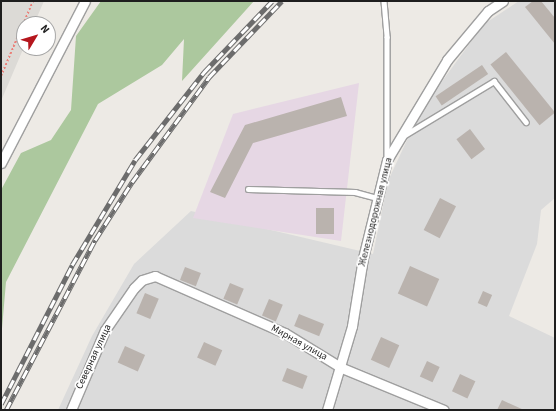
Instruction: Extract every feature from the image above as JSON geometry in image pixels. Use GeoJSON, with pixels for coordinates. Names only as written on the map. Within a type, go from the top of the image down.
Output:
{"type":"FeatureCollection","features":[{"type":"Feature","properties":{"kind":"street"},"geometry":{"type":"LineString","coordinates":[[1,163],[85,1]]}},
{"type":"Feature","properties":{"kind":"street","name":"Железнодорожная улица"},"geometry":{"type":"LineString","coordinates":[[327,410],[342,368],[378,198],[388,160],[398,139],[447,60],[488,11],[503,1]]}},
{"type":"Feature","properties":{"kind":"street","name":"Мирная улица"},"geometry":{"type":"LineString","coordinates":[[155,276],[285,333],[342,368],[444,410]]}},
{"type":"Feature","properties":{"kind":"street","name":"Северная улица"},"geometry":{"type":"LineString","coordinates":[[70,410],[104,330],[134,288],[142,280],[155,276]]}},
{"type":"Feature","properties":{"kind":"lane"},"geometry":{"type":"LineString","coordinates":[[384,1],[387,37],[388,160]]}},
{"type":"Feature","properties":{"kind":"lane"},"geometry":{"type":"LineString","coordinates":[[398,139],[494,81],[526,122]]}},
{"type":"Feature","properties":{"kind":"lane"},"geometry":{"type":"LineString","coordinates":[[248,189],[355,192],[378,198]]}},
{"type":"Feature","properties":{"kind":"path"},"geometry":{"type":"LineString","coordinates":[[1,76],[33,1]]}},
{"type":"Feature","properties":{"kind":"shaded area"},"geometry":{"type":"Polygon","coordinates":[[[1,1],[44,1],[37,16],[16,16],[16,56],[20,56],[1,101],[1,1]]]}},
{"type":"Feature","properties":{"kind":"shaded area"},"geometry":{"type":"Polygon","coordinates":[[[519,1],[555,1],[555,198],[541,210],[537,244],[509,316],[555,338],[555,410],[58,410],[92,336],[134,264],[191,211],[373,254],[388,181],[421,110],[484,24],[519,1]]]}},
{"type":"Feature","properties":{"kind":"shaded area"},"geometry":{"type":"Polygon","coordinates":[[[359,83],[341,241],[193,218],[233,114],[359,83]]]}},
{"type":"Feature","properties":{"kind":"green space"},"geometry":{"type":"Polygon","coordinates":[[[101,1],[254,1],[182,81],[184,39],[162,65],[98,104],[6,282],[1,340],[1,190],[21,153],[51,140],[71,110],[76,36],[101,1]]]}},
{"type":"Feature","properties":{"kind":"building"},"geometry":{"type":"Polygon","coordinates":[[[533,1],[541,1],[555,18],[555,44],[525,7],[533,1]]]}},
{"type":"Feature","properties":{"kind":"building"},"geometry":{"type":"Polygon","coordinates":[[[506,52],[555,113],[540,125],[490,65],[506,52]]]}},
{"type":"Feature","properties":{"kind":"building"},"geometry":{"type":"Polygon","coordinates":[[[482,65],[488,74],[442,105],[436,96],[482,65]]]}},
{"type":"Feature","properties":{"kind":"building"},"geometry":{"type":"Polygon","coordinates":[[[341,97],[347,116],[253,143],[225,198],[210,192],[245,125],[341,97]]]}},
{"type":"Feature","properties":{"kind":"building"},"geometry":{"type":"Polygon","coordinates":[[[470,129],[485,149],[471,159],[456,139],[470,129]]]}},
{"type":"Feature","properties":{"kind":"building"},"geometry":{"type":"Polygon","coordinates":[[[440,198],[456,206],[440,238],[424,230],[440,198]]]}},
{"type":"Feature","properties":{"kind":"building"},"geometry":{"type":"Polygon","coordinates":[[[316,208],[334,208],[334,234],[316,234],[316,208]]]}},
{"type":"Feature","properties":{"kind":"building"},"geometry":{"type":"Polygon","coordinates":[[[410,266],[439,279],[427,306],[398,293],[410,266]]]}},
{"type":"Feature","properties":{"kind":"building"},"geometry":{"type":"Polygon","coordinates":[[[185,267],[201,273],[196,286],[180,280],[185,267]]]}},
{"type":"Feature","properties":{"kind":"building"},"geometry":{"type":"Polygon","coordinates":[[[230,283],[244,289],[237,305],[223,299],[230,283]]]}},
{"type":"Feature","properties":{"kind":"building"},"geometry":{"type":"Polygon","coordinates":[[[483,291],[492,295],[487,307],[478,303],[483,291]]]}},
{"type":"Feature","properties":{"kind":"building"},"geometry":{"type":"Polygon","coordinates":[[[145,293],[159,299],[150,319],[136,313],[145,293]]]}},
{"type":"Feature","properties":{"kind":"building"},"geometry":{"type":"Polygon","coordinates":[[[269,299],[283,305],[276,321],[262,316],[269,299]]]}},
{"type":"Feature","properties":{"kind":"building"},"geometry":{"type":"Polygon","coordinates":[[[299,314],[324,324],[319,336],[294,326],[299,314]]]}},
{"type":"Feature","properties":{"kind":"building"},"geometry":{"type":"Polygon","coordinates":[[[381,337],[399,345],[389,368],[371,360],[381,337]]]}},
{"type":"Feature","properties":{"kind":"building"},"geometry":{"type":"Polygon","coordinates":[[[204,342],[222,350],[215,366],[197,358],[204,342]]]}},
{"type":"Feature","properties":{"kind":"building"},"geometry":{"type":"Polygon","coordinates":[[[125,346],[145,355],[138,371],[118,362],[125,346]]]}},
{"type":"Feature","properties":{"kind":"building"},"geometry":{"type":"Polygon","coordinates":[[[427,361],[440,367],[433,382],[420,376],[427,361]]]}},
{"type":"Feature","properties":{"kind":"building"},"geometry":{"type":"Polygon","coordinates":[[[287,368],[308,376],[303,389],[282,381],[287,368]]]}},
{"type":"Feature","properties":{"kind":"building"},"geometry":{"type":"Polygon","coordinates":[[[460,374],[475,381],[467,398],[452,391],[460,374]]]}},
{"type":"Feature","properties":{"kind":"building"},"geometry":{"type":"Polygon","coordinates":[[[502,400],[524,410],[497,410],[502,400]]]}},
{"type":"Feature","properties":{"kind":"railway"},"geometry":{"type":"LineString","coordinates":[[1,404],[72,265],[135,160],[204,72],[272,1]]}},
{"type":"Feature","properties":{"kind":"railway"},"geometry":{"type":"LineString","coordinates":[[6,410],[95,240],[132,182],[209,77],[282,1]]}}]}
